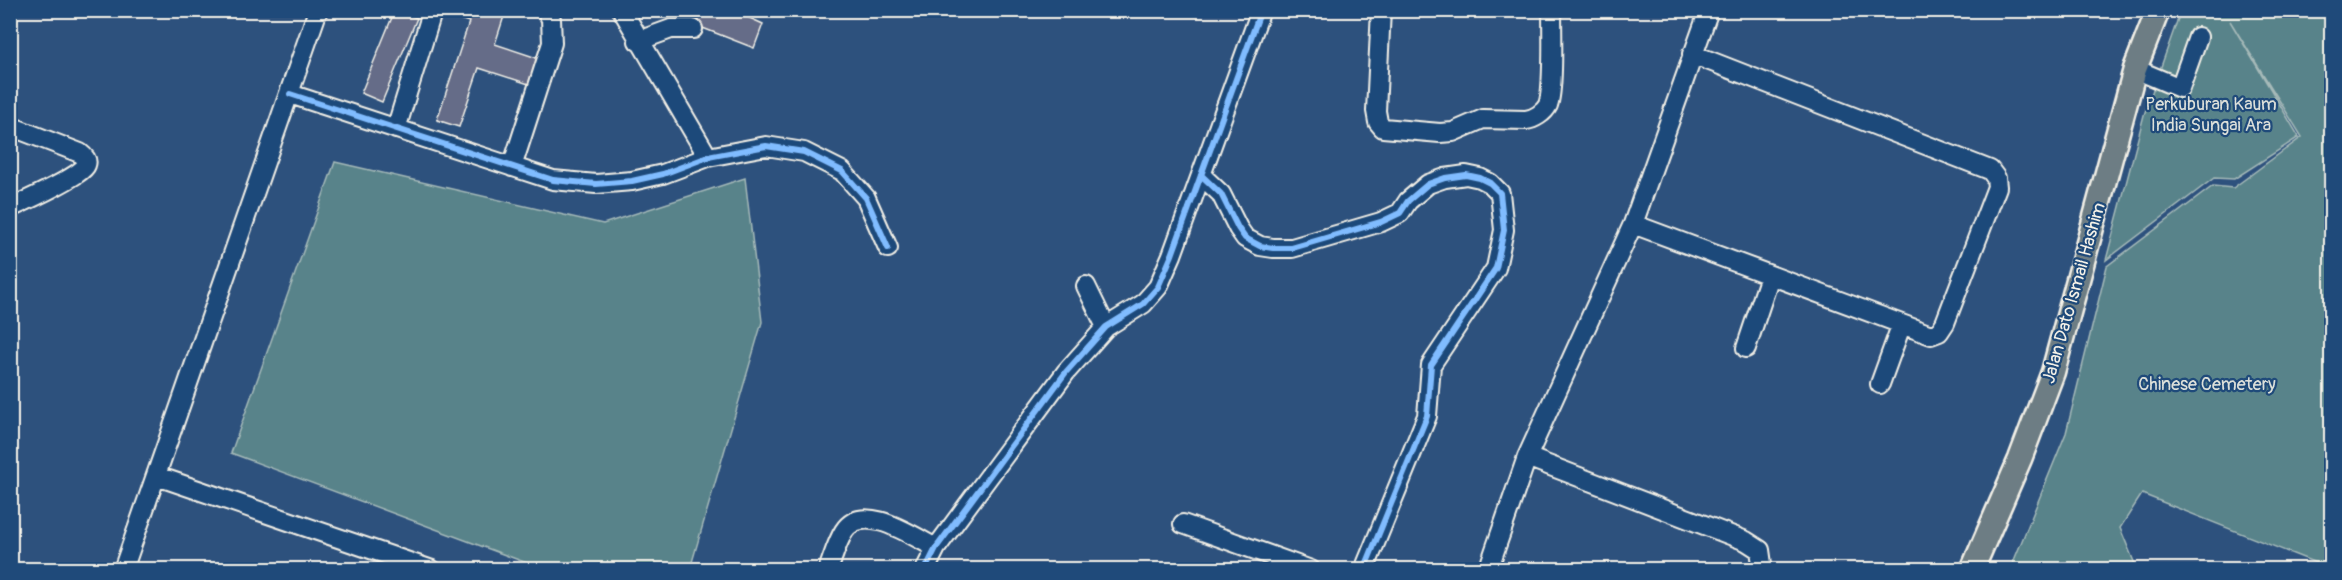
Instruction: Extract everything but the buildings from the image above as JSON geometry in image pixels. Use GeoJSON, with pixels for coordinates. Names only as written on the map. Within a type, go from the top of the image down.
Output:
{"type":"FeatureCollection","features":[{"type":"Feature","properties":{"kind":"main road","name":"Jalan Dato Ismail Hashim"},"geometry":{"type":"LineString","coordinates":[[1972,570],[2020,459],[2053,372],[2135,69],[2158,10]]}},
{"type":"Feature","properties":{"kind":"street"},"geometry":{"type":"LineString","coordinates":[[123,570],[318,10]]}},
{"type":"Feature","properties":{"kind":"street"},"geometry":{"type":"LineString","coordinates":[[512,167],[552,43],[551,19],[546,10]]}},
{"type":"Feature","properties":{"kind":"street"},"geometry":{"type":"LineString","coordinates":[[622,10],[708,157]]}},
{"type":"Feature","properties":{"kind":"street"},"geometry":{"type":"LineString","coordinates":[[925,570],[936,548],[1066,372],[1106,327],[1143,304],[1158,287],[1202,175],[1261,10]]}},
{"type":"Feature","properties":{"kind":"street"},"geometry":{"type":"LineString","coordinates":[[1382,10],[1376,111],[1378,122],[1383,128],[1394,130],[1440,133],[1453,132],[1483,119],[1526,120],[1542,112],[1548,105],[1550,89],[1552,10]]}},
{"type":"Feature","properties":{"kind":"street"},"geometry":{"type":"LineString","coordinates":[[1488,570],[1527,457],[1633,224],[1709,10]]}},
{"type":"Feature","properties":{"kind":"street"},"geometry":{"type":"LineString","coordinates":[[396,129],[430,19]]}},
{"type":"Feature","properties":{"kind":"street"},"geometry":{"type":"LineString","coordinates":[[638,40],[671,29],[693,29]]}},
{"type":"Feature","properties":{"kind":"street"},"geometry":{"type":"LineString","coordinates":[[2135,69],[2181,88],[2198,37]]}},
{"type":"Feature","properties":{"kind":"street"},"geometry":{"type":"LineString","coordinates":[[1633,224],[1931,336],[1939,332],[1945,323],[1997,187],[1996,178],[1990,170],[1692,54]]}},
{"type":"Feature","properties":{"kind":"street"},"geometry":{"type":"LineString","coordinates":[[290,94],[553,180],[596,184],[632,181],[663,174],[708,157],[766,146],[804,152],[842,171],[866,198],[888,248]]}},
{"type":"Feature","properties":{"kind":"street"},"geometry":{"type":"LineString","coordinates":[[10,126],[80,153],[85,157],[87,163],[86,167],[71,178],[10,208]]}},
{"type":"Feature","properties":{"kind":"street"},"geometry":{"type":"LineString","coordinates":[[1202,175],[1221,194],[1245,238],[1260,246],[1273,248],[1292,248],[1381,222],[1400,213],[1408,201],[1428,184],[1445,178],[1466,175],[1480,178],[1490,183],[1500,193],[1504,230],[1496,268],[1431,365],[1426,416],[1364,570]]}},
{"type":"Feature","properties":{"kind":"street"},"geometry":{"type":"LineString","coordinates":[[1746,348],[1770,276]]}},
{"type":"Feature","properties":{"kind":"street"},"geometry":{"type":"LineString","coordinates":[[1086,286],[1106,327]]}},
{"type":"Feature","properties":{"kind":"street"},"geometry":{"type":"LineString","coordinates":[[1880,384],[1901,326]]}},
{"type":"Feature","properties":{"kind":"street"},"geometry":{"type":"LineString","coordinates":[[1527,457],[1746,541],[1760,550],[1761,570]]}},
{"type":"Feature","properties":{"kind":"street"},"geometry":{"type":"LineString","coordinates":[[156,476],[432,570]]}},
{"type":"Feature","properties":{"kind":"street"},"geometry":{"type":"LineString","coordinates":[[828,570],[844,531],[852,522],[864,518],[890,524],[936,548]]}},
{"type":"Feature","properties":{"kind":"street"},"geometry":{"type":"LineString","coordinates":[[1183,524],[1311,570]]}},
{"type":"Feature","properties":{"kind":"green space","name":"Chinese Cemetery"},"geometry":{"type":"Polygon","coordinates":[[[2181,10],[2331,11],[2331,569],[2142,494],[2120,528],[2137,569],[2010,570],[2066,433],[2107,266],[2213,186],[2233,188],[2302,137],[2230,21],[2299,137],[2234,179],[2214,178],[2106,260],[2144,115],[2181,10]]]}},
{"type":"Feature","properties":{"kind":"green space"},"geometry":{"type":"Polygon","coordinates":[[[335,162],[603,224],[745,178],[762,322],[690,569],[543,569],[231,453],[335,162]]]}},
{"type":"Feature","properties":{"kind":"cycle path"},"geometry":{"type":"LineString","coordinates":[[925,570],[936,548],[1066,372],[1106,327],[1143,304],[1158,287],[1172,255],[1261,10]]}},
{"type":"Feature","properties":{"kind":"cycle path"},"geometry":{"type":"LineString","coordinates":[[290,94],[553,180],[596,184],[632,181],[663,174],[708,157],[766,146],[804,152],[842,171],[866,198],[888,248]]}},
{"type":"Feature","properties":{"kind":"cycle path"},"geometry":{"type":"LineString","coordinates":[[1201,175],[1221,194],[1245,238],[1260,246],[1273,248],[1292,248],[1381,222],[1400,213],[1408,201],[1428,184],[1445,178],[1466,175],[1480,178],[1490,183],[1500,193],[1504,230],[1496,268],[1431,365],[1427,416],[1364,570]]}},
{"type":"Feature","properties":{"kind":"park label","name":"Perkuburan Kaum India Sungai Ara"},"geometry":{"type":"Point","coordinates":[2211,114]}}]}
